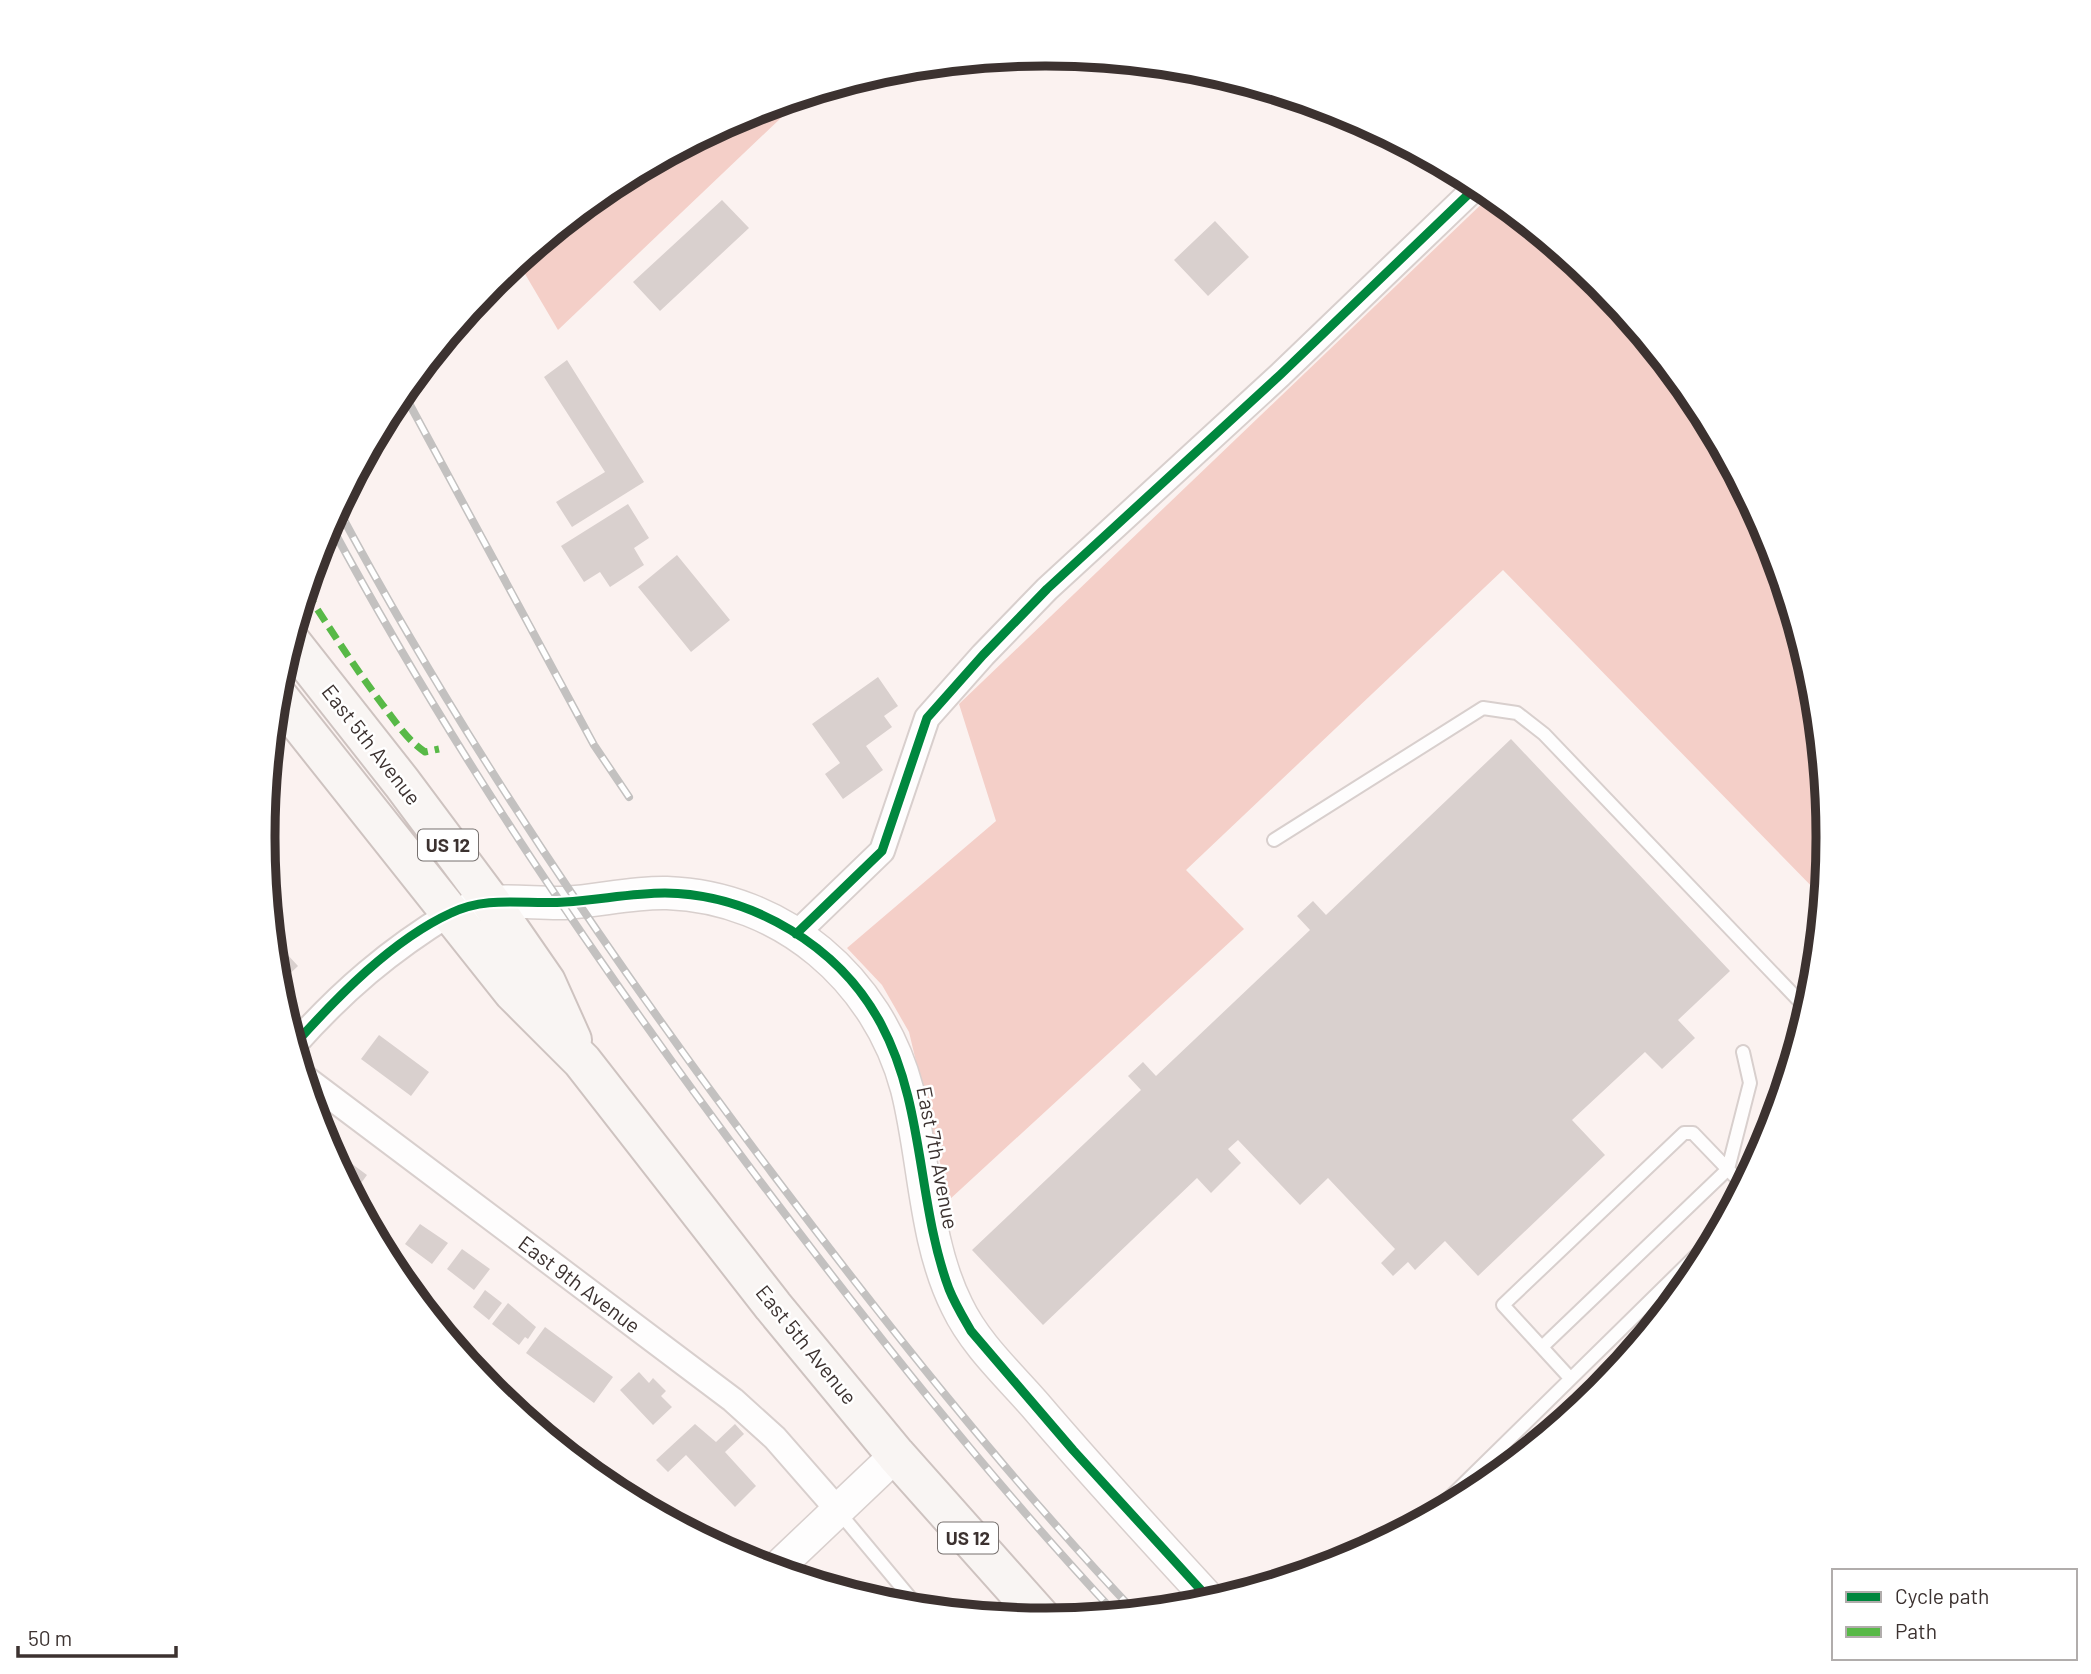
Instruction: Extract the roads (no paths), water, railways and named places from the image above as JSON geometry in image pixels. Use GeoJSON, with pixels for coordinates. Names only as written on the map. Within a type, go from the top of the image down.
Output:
{"type":"FeatureCollection","features":[{"type":"Feature","properties":{"kind":"main road","name":"East 5th Avenue"},"geometry":{"type":"LineString","coordinates":[[298,652],[402,783],[490,901],[546,982],[582,1061]]}},
{"type":"Feature","properties":{"kind":"main road","name":"East 5th Avenue"},"geometry":{"type":"LineString","coordinates":[[287,707],[513,992],[582,1061],[773,1306],[896,1455],[1032,1607]]}},
{"type":"Feature","properties":{"kind":"street"},"geometry":{"type":"LineString","coordinates":[[796,933],[882,851],[927,718],[984,655],[1047,589],[1280,375],[1469,193]]}},
{"type":"Feature","properties":{"kind":"street","name":"East 7th Avenue"},"geometry":{"type":"LineString","coordinates":[[451,913],[490,901],[562,903],[643,894],[689,895],[750,910],[796,933],[816,947],[852,982],[880,1022],[892,1046],[911,1110],[942,1266],[958,1309],[971,1331],[1073,1450],[1202,1591]]}},
{"type":"Feature","properties":{"kind":"street"},"geometry":{"type":"LineString","coordinates":[[302,1038],[338,997],[368,970],[451,913]]}},
{"type":"Feature","properties":{"kind":"street","name":"East 9th Avenue"},"geometry":{"type":"LineString","coordinates":[[317,1086],[733,1400],[775,1438],[838,1510]]}},
{"type":"Feature","properties":{"kind":"street"},"geometry":{"type":"LineString","coordinates":[[784,1562],[896,1455]]}},
{"type":"Feature","properties":{"kind":"lane"},"geometry":{"type":"LineString","coordinates":[[1274,839],[1483,708],[1517,713],[1545,734],[1798,1000]]}},
{"type":"Feature","properties":{"kind":"lane"},"geometry":{"type":"LineString","coordinates":[[1542,1347],[1728,1170],[1750,1083],[1743,1052]]}},
{"type":"Feature","properties":{"kind":"lane"},"geometry":{"type":"LineString","coordinates":[[1570,1378],[1503,1305],[1684,1133],[1693,1133],[1737,1179]]}},
{"type":"Feature","properties":{"kind":"lane"},"geometry":{"type":"LineString","coordinates":[[1462,1485],[1686,1266]]}},
{"type":"Feature","properties":{"kind":"lane"},"geometry":{"type":"LineString","coordinates":[[838,1510],[908,1595]]}},
{"type":"Feature","properties":{"kind":"railway"},"geometry":{"type":"LineString","coordinates":[[409,403],[594,745],[629,797]]}},
{"type":"Feature","properties":{"kind":"railway"},"geometry":{"type":"LineString","coordinates":[[344,519],[386,596],[488,766],[655,1013],[772,1173],[902,1342],[992,1452],[1127,1603]]}},
{"type":"Feature","properties":{"kind":"railway"},"geometry":{"type":"LineString","coordinates":[[337,536],[428,696],[480,780],[646,1026],[763,1185],[890,1349],[1022,1510],[1107,1605]]}}]}
